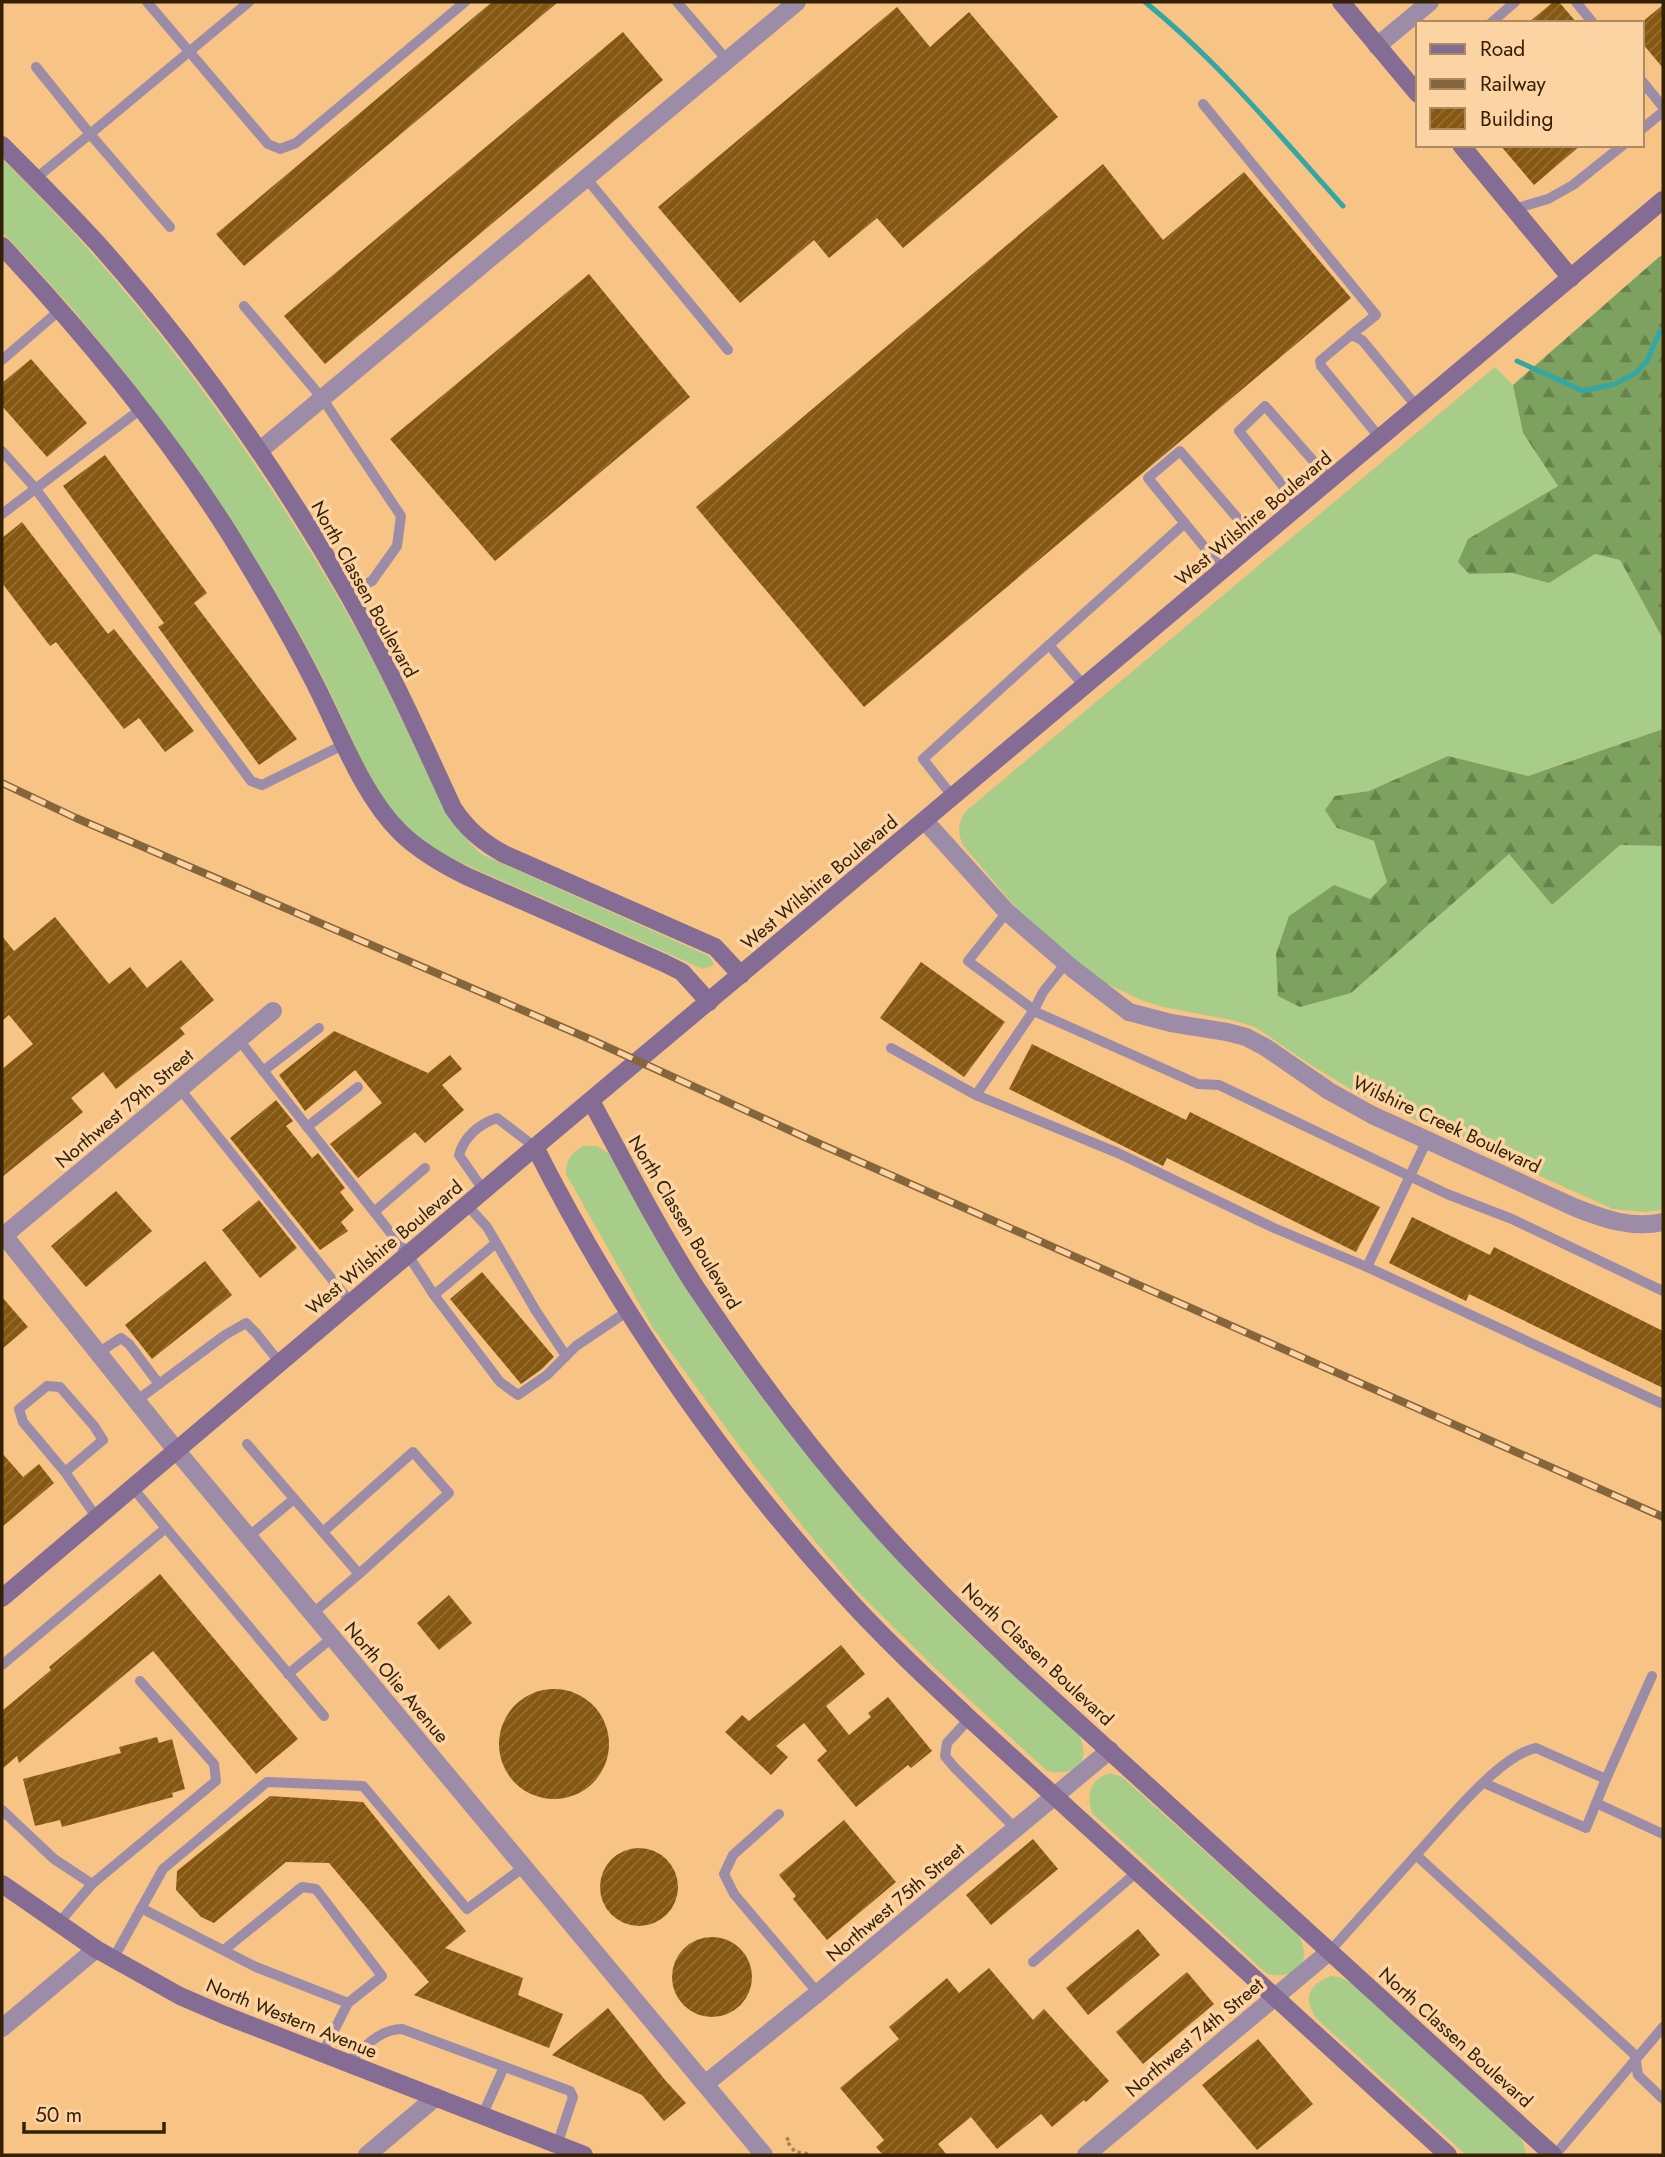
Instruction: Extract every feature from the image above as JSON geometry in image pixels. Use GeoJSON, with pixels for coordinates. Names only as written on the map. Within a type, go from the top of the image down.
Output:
{"type":"FeatureCollection","features":[{"type":"Feature","properties":{"kind":"street"},"geometry":{"type":"LineString","coordinates":[[259,451],[797,2]]}},
{"type":"Feature","properties":{"kind":"street"},"geometry":{"type":"LineString","coordinates":[[1341,2],[1416,89]]}},
{"type":"Feature","properties":{"kind":"street"},"geometry":{"type":"LineString","coordinates":[[1377,46],[1430,2]]}},
{"type":"Feature","properties":{"kind":"street","name":"North Classen Boulevard"},"geometry":{"type":"LineString","coordinates":[[2,145],[98,244],[188,353],[259,451],[347,593],[453,808],[472,833],[504,854],[715,947],[741,975]]}},
{"type":"Feature","properties":{"kind":"street"},"geometry":{"type":"LineString","coordinates":[[1463,147],[1571,278]]}},
{"type":"Feature","properties":{"kind":"street","name":"West Wilshire Boulevard"},"geometry":{"type":"LineString","coordinates":[[2,1598],[1663,200]]}},
{"type":"Feature","properties":{"kind":"street"},"geometry":{"type":"LineString","coordinates":[[2,246],[60,310],[141,409],[227,530],[311,675],[363,781],[380,809],[399,831],[441,863],[466,876],[682,972],[709,1002]]}},
{"type":"Feature","properties":{"kind":"street","name":"Wilshire Creek Boulevard"},"geometry":{"type":"LineString","coordinates":[[925,821],[1007,912],[1129,1013],[1246,1037],[1329,1091],[1372,1115],[1606,1220],[1631,1225],[1663,1222]]}},
{"type":"Feature","properties":{"kind":"street","name":"Northwest 79th Street"},"geometry":{"type":"LineString","coordinates":[[2,1235],[273,1012]]}},
{"type":"Feature","properties":{"kind":"street","name":"North Classen Boulevard"},"geometry":{"type":"LineString","coordinates":[[591,1101],[694,1284],[750,1367],[864,1510],[926,1578],[1024,1673],[1554,2155]]}},
{"type":"Feature","properties":{"kind":"street"},"geometry":{"type":"LineString","coordinates":[[535,1147],[575,1223],[628,1311],[691,1405],[786,1529],[840,1591],[913,1666],[970,1719],[1448,2155]]}},
{"type":"Feature","properties":{"kind":"street","name":"North Olie Avenue"},"geometry":{"type":"LineString","coordinates":[[2,1235],[248,1537],[764,2155]]}},
{"type":"Feature","properties":{"kind":"street","name":"Northwest 75th Street"},"geometry":{"type":"LineString","coordinates":[[705,2084],[1110,1750]]}},
{"type":"Feature","properties":{"kind":"street","name":"North Western Avenue"},"geometry":{"type":"LineString","coordinates":[[2,1884],[96,1949],[180,1996],[584,2155]]}},
{"type":"Feature","properties":{"kind":"street"},"geometry":{"type":"LineString","coordinates":[[2,2028],[96,1949]]}},
{"type":"Feature","properties":{"kind":"street","name":"Northwest 74th Street"},"geometry":{"type":"LineString","coordinates":[[1086,2155],[1330,1951]]}},
{"type":"Feature","properties":{"kind":"street"},"geometry":{"type":"LineString","coordinates":[[367,2155],[436,2097]]}},
{"type":"Feature","properties":{"kind":"lane"},"geometry":{"type":"LineString","coordinates":[[147,2],[268,144],[280,149],[296,144],[465,2]]}},
{"type":"Feature","properties":{"kind":"lane"},"geometry":{"type":"LineString","coordinates":[[35,178],[249,2]]}},
{"type":"Feature","properties":{"kind":"lane"},"geometry":{"type":"LineString","coordinates":[[677,2],[727,60]]}},
{"type":"Feature","properties":{"kind":"lane"},"geometry":{"type":"LineString","coordinates":[[1493,21],[1515,2]]}},
{"type":"Feature","properties":{"kind":"lane"},"geometry":{"type":"LineString","coordinates":[[1576,2],[1591,21]]}},
{"type":"Feature","properties":{"kind":"lane"},"geometry":{"type":"LineString","coordinates":[[36,67],[170,227]]}},
{"type":"Feature","properties":{"kind":"lane"},"geometry":{"type":"LineString","coordinates":[[1644,83],[1663,107]]}},
{"type":"Feature","properties":{"kind":"lane"},"geometry":{"type":"LineString","coordinates":[[1203,104],[1376,315],[1320,361],[1321,366],[1380,438]]}},
{"type":"Feature","properties":{"kind":"lane"},"geometry":{"type":"LineString","coordinates":[[1644,127],[1663,113]]}},
{"type":"Feature","properties":{"kind":"lane"},"geometry":{"type":"LineString","coordinates":[[1514,209],[1548,199],[1573,185],[1620,147]]}},
{"type":"Feature","properties":{"kind":"lane"},"geometry":{"type":"LineString","coordinates":[[586,178],[728,350]]}},
{"type":"Feature","properties":{"kind":"lane"},"geometry":{"type":"LineString","coordinates":[[244,306],[323,398],[401,516],[397,546],[372,581],[347,593]]}},
{"type":"Feature","properties":{"kind":"lane"},"geometry":{"type":"LineString","coordinates":[[2,360],[60,310]]}},
{"type":"Feature","properties":{"kind":"lane"},"geometry":{"type":"LineString","coordinates":[[1351,335],[1362,340],[1417,407]]}},
{"type":"Feature","properties":{"kind":"lane"},"geometry":{"type":"LineString","coordinates":[[1299,506],[1238,431],[1265,406],[1330,480]]}},
{"type":"Feature","properties":{"kind":"lane"},"geometry":{"type":"LineString","coordinates":[[2,514],[141,409]]}},
{"type":"Feature","properties":{"kind":"lane"},"geometry":{"type":"LineString","coordinates":[[2,451],[35,488],[251,781],[262,785],[345,744]]}},
{"type":"Feature","properties":{"kind":"lane"},"geometry":{"type":"LineString","coordinates":[[1223,570],[1148,478],[1180,452],[1257,541]]}},
{"type":"Feature","properties":{"kind":"lane"},"geometry":{"type":"LineString","coordinates":[[953,797],[923,759],[1185,523]]}},
{"type":"Feature","properties":{"kind":"lane"},"geometry":{"type":"LineString","coordinates":[[1049,645],[1085,687]]}},
{"type":"Feature","properties":{"kind":"lane"},"geometry":{"type":"LineString","coordinates":[[1007,912],[968,961],[1034,1010],[1198,1084],[1219,1084],[1447,1195],[1512,1219],[1663,1291]]}},
{"type":"Feature","properties":{"kind":"lane"},"geometry":{"type":"LineString","coordinates":[[976,1095],[1034,1010],[1043,992],[1066,963]]}},
{"type":"Feature","properties":{"kind":"lane"},"geometry":{"type":"LineString","coordinates":[[263,1071],[320,1028]]}},
{"type":"Feature","properties":{"kind":"lane"},"geometry":{"type":"LineString","coordinates":[[239,1040],[408,1255],[434,1295],[500,1382],[518,1395],[547,1375],[576,1346],[628,1311]]}},
{"type":"Feature","properties":{"kind":"lane"},"geometry":{"type":"LineString","coordinates":[[891,1048],[976,1095],[1118,1153],[1274,1228],[1367,1267],[1663,1404]]}},
{"type":"Feature","properties":{"kind":"lane"},"geometry":{"type":"LineString","coordinates":[[307,1127],[358,1087]]}},
{"type":"Feature","properties":{"kind":"lane"},"geometry":{"type":"LineString","coordinates":[[180,1089],[351,1303]]}},
{"type":"Feature","properties":{"kind":"lane"},"geometry":{"type":"LineString","coordinates":[[484,1191],[458,1155],[461,1145],[482,1123],[497,1118],[535,1147]]}},
{"type":"Feature","properties":{"kind":"lane"},"geometry":{"type":"LineString","coordinates":[[1367,1267],[1427,1140]]}},
{"type":"Feature","properties":{"kind":"lane"},"geometry":{"type":"LineString","coordinates":[[374,1212],[425,1168]]}},
{"type":"Feature","properties":{"kind":"lane"},"geometry":{"type":"LineString","coordinates":[[467,1205],[487,1227],[566,1356]]}},
{"type":"Feature","properties":{"kind":"lane"},"geometry":{"type":"LineString","coordinates":[[434,1295],[496,1243]]}},
{"type":"Feature","properties":{"kind":"lane"},"geometry":{"type":"LineString","coordinates":[[136,1401],[225,1335],[246,1324],[280,1363]]}},
{"type":"Feature","properties":{"kind":"lane"},"geometry":{"type":"LineString","coordinates":[[98,1353],[121,1338],[129,1344],[159,1384]]}},
{"type":"Feature","properties":{"kind":"lane"},"geometry":{"type":"LineString","coordinates":[[65,1472],[103,1440],[60,1387],[47,1386],[19,1409],[23,1422],[65,1472],[97,1518]]}},
{"type":"Feature","properties":{"kind":"lane"},"geometry":{"type":"LineString","coordinates":[[247,1444],[359,1574]]}},
{"type":"Feature","properties":{"kind":"lane"},"geometry":{"type":"LineString","coordinates":[[312,1614],[449,1493],[413,1452],[323,1532]]}},
{"type":"Feature","properties":{"kind":"lane"},"geometry":{"type":"LineString","coordinates":[[133,1488],[324,1716]]}},
{"type":"Feature","properties":{"kind":"lane"},"geometry":{"type":"LineString","coordinates":[[248,1537],[295,1499]]}},
{"type":"Feature","properties":{"kind":"lane"},"geometry":{"type":"LineString","coordinates":[[2,1665],[166,1528]]}},
{"type":"Feature","properties":{"kind":"lane"},"geometry":{"type":"LineString","coordinates":[[288,1674],[332,1637]]}},
{"type":"Feature","properties":{"kind":"lane"},"geometry":{"type":"LineString","coordinates":[[1484,1783],[1586,1829],[1652,1676]]}},
{"type":"Feature","properties":{"kind":"lane"},"geometry":{"type":"LineString","coordinates":[[58,1924],[92,1884],[216,1781],[214,1764],[140,1681]]}},
{"type":"Feature","properties":{"kind":"lane"},"geometry":{"type":"LineString","coordinates":[[970,1719],[947,1743],[945,1756],[1016,1829]]}},
{"type":"Feature","properties":{"kind":"lane"},"geometry":{"type":"LineString","coordinates":[[1330,1951],[1484,1783],[1514,1757],[1536,1748],[1606,1779]]}},
{"type":"Feature","properties":{"kind":"lane"},"geometry":{"type":"LineString","coordinates":[[113,1959],[163,1869],[267,1782],[363,1786],[467,1909],[524,1867]]}},
{"type":"Feature","properties":{"kind":"lane"},"geometry":{"type":"LineString","coordinates":[[1596,1803],[1663,1834]]}},
{"type":"Feature","properties":{"kind":"lane"},"geometry":{"type":"LineString","coordinates":[[2,1810],[54,1859],[92,1884]]}},
{"type":"Feature","properties":{"kind":"lane"},"geometry":{"type":"LineString","coordinates":[[779,1814],[733,1855],[724,1874],[734,1894],[818,1993]]}},
{"type":"Feature","properties":{"kind":"lane"},"geometry":{"type":"LineString","coordinates":[[1416,1855],[1634,2055],[1638,2075],[1663,2099]]}},
{"type":"Feature","properties":{"kind":"lane"},"geometry":{"type":"LineString","coordinates":[[1032,1962],[1138,1871]]}},
{"type":"Feature","properties":{"kind":"lane"},"geometry":{"type":"LineString","coordinates":[[224,1951],[302,1887],[316,1889],[382,1976],[348,2003],[322,2054]]}},
{"type":"Feature","properties":{"kind":"lane"},"geometry":{"type":"LineString","coordinates":[[141,1908],[256,1967],[348,2003]]}},
{"type":"Feature","properties":{"kind":"lane"},"geometry":{"type":"LineString","coordinates":[[1554,2155],[1663,2027]]}},
{"type":"Feature","properties":{"kind":"lane"},"geometry":{"type":"LineString","coordinates":[[347,2063],[380,2034],[392,2029],[402,2029],[570,2091],[572,2104],[557,2145]]}},
{"type":"Feature","properties":{"kind":"lane"},"geometry":{"type":"LineString","coordinates":[[482,2116],[505,2067]]}},
{"type":"Feature","properties":{"kind":"path"},"geometry":{"type":"LineString","coordinates":[[789,2138],[786,2140],[795,2152],[810,2154]]}},
{"type":"Feature","properties":{"kind":"green space"},"geometry":{"type":"Polygon","coordinates":[[[2,159],[91,252],[133,301],[212,403],[249,456],[346,610],[442,802],[471,844],[481,854],[709,956],[714,965],[703,969],[455,860],[435,849],[401,820],[367,771],[327,686],[291,619],[187,456],[99,341],[2,232],[2,159]]]}},
{"type":"Feature","properties":{"kind":"green space"},"geometry":{"type":"Polygon","coordinates":[[[1663,256],[1663,639],[1620,560],[1595,554],[1549,583],[1512,573],[1469,574],[1458,562],[1468,539],[1558,486],[1523,433],[1513,385],[1663,256]]]}},
{"type":"Feature","properties":{"kind":"green space"},"geometry":{"type":"Polygon","coordinates":[[[1495,367],[1513,385],[1523,433],[1558,486],[1468,539],[1469,574],[1512,573],[1549,583],[1595,554],[1620,560],[1663,639],[1663,729],[1527,776],[1448,756],[1369,791],[1335,796],[1337,828],[1374,841],[1387,882],[1370,899],[1351,993],[1509,854],[1552,905],[1620,845],[1663,846],[1663,1210],[1644,1212],[1613,1209],[1362,1096],[1255,1027],[1163,1007],[1105,983],[1032,927],[963,845],[959,832],[966,811],[1495,367]]]}},
{"type":"Feature","properties":{"kind":"green space"},"geometry":{"type":"Polygon","coordinates":[[[1663,729],[1663,846],[1620,845],[1552,905],[1509,854],[1351,993],[1300,1007],[1278,996],[1276,954],[1289,916],[1334,885],[1370,899],[1387,882],[1374,841],[1337,828],[1325,810],[1335,796],[1369,791],[1448,756],[1528,776],[1663,729]]]}},
{"type":"Feature","properties":{"kind":"green space"},"geometry":{"type":"Polygon","coordinates":[[[584,1146],[597,1146],[609,1154],[671,1264],[726,1348],[786,1429],[850,1507],[956,1621],[1079,1733],[1083,1754],[1078,1766],[1063,1772],[1047,1771],[936,1669],[857,1591],[804,1528],[740,1447],[653,1328],[566,1174],[570,1157],[584,1146]]]}},
{"type":"Feature","properties":{"kind":"green space"},"geometry":{"type":"Polygon","coordinates":[[[1110,1773],[1122,1777],[1299,1936],[1304,1954],[1298,1968],[1285,1975],[1266,1973],[1092,1813],[1089,1799],[1091,1788],[1098,1779],[1110,1773]]]}},
{"type":"Feature","properties":{"kind":"green space"},"geometry":{"type":"Polygon","coordinates":[[[1331,1976],[1351,1983],[1521,2137],[1527,2155],[1466,2155],[1316,2018],[1310,2004],[1310,1993],[1317,1984],[1331,1976]]]}},
{"type":"Feature","properties":{"kind":"building"},"geometry":{"type":"Polygon","coordinates":[[[492,2],[558,2],[244,266],[216,234],[492,2]]]}},
{"type":"Feature","properties":{"kind":"building"},"geometry":{"type":"Polygon","coordinates":[[[1553,2],[1559,2],[1575,21],[1530,21],[1553,2]]]}},
{"type":"Feature","properties":{"kind":"building"},"geometry":{"type":"Polygon","coordinates":[[[1663,5],[1663,68],[1644,45],[1643,21],[1663,5]]]}},
{"type":"Feature","properties":{"kind":"building"},"geometry":{"type":"Polygon","coordinates":[[[897,7],[930,47],[969,12],[1058,117],[903,248],[877,218],[829,258],[814,240],[740,303],[658,207],[897,7]]]}},
{"type":"Feature","properties":{"kind":"building"},"geometry":{"type":"Polygon","coordinates":[[[623,32],[663,80],[325,364],[284,316],[623,32]]]}},
{"type":"Feature","properties":{"kind":"building"},"geometry":{"type":"Polygon","coordinates":[[[1502,147],[1579,147],[1534,185],[1502,147]]]}},
{"type":"Feature","properties":{"kind":"building"},"geometry":{"type":"Polygon","coordinates":[[[1103,164],[1163,240],[1244,172],[1351,298],[864,707],[696,507],[1103,164]]]}},
{"type":"Feature","properties":{"kind":"building"},"geometry":{"type":"Polygon","coordinates":[[[589,274],[690,397],[495,561],[390,439],[589,274]]]}},
{"type":"Feature","properties":{"kind":"building"},"geometry":{"type":"Polygon","coordinates":[[[31,359],[87,423],[47,457],[2,406],[2,383],[31,359]]]}},
{"type":"Feature","properties":{"kind":"building"},"geometry":{"type":"Polygon","coordinates":[[[105,455],[207,593],[194,603],[297,739],[259,765],[158,627],[164,623],[63,486],[105,455]]]}},
{"type":"Feature","properties":{"kind":"building"},"geometry":{"type":"Polygon","coordinates":[[[22,522],[108,634],[114,629],[194,731],[165,752],[139,718],[124,729],[56,642],[50,646],[2,583],[2,538],[22,522]]]}},
{"type":"Feature","properties":{"kind":"building"},"geometry":{"type":"Polygon","coordinates":[[[55,917],[109,984],[130,967],[147,988],[181,960],[214,1000],[180,1028],[185,1034],[116,1089],[103,1072],[71,1098],[83,1112],[2,1177],[2,1069],[33,1044],[9,1015],[2,1021],[2,936],[14,951],[55,917]]]}},
{"type":"Feature","properties":{"kind":"building"},"geometry":{"type":"Polygon","coordinates":[[[921,962],[1005,1022],[964,1077],[880,1018],[921,962]]]}},
{"type":"Feature","properties":{"kind":"building"},"geometry":{"type":"Polygon","coordinates":[[[334,1031],[428,1073],[450,1055],[462,1069],[442,1085],[464,1110],[425,1143],[415,1132],[358,1178],[330,1144],[382,1103],[355,1070],[305,1111],[279,1075],[334,1031]]]}},
{"type":"Feature","properties":{"kind":"building"},"geometry":{"type":"Polygon","coordinates":[[[1032,1044],[1186,1120],[1190,1112],[1380,1207],[1356,1252],[1167,1158],[1163,1166],[1009,1089],[1032,1044]]]}},
{"type":"Feature","properties":{"kind":"building"},"geometry":{"type":"Polygon","coordinates":[[[276,1100],[293,1121],[286,1126],[312,1158],[318,1153],[345,1188],[340,1192],[354,1210],[341,1222],[348,1231],[320,1250],[230,1138],[276,1100]]]}},
{"type":"Feature","properties":{"kind":"building"},"geometry":{"type":"Polygon","coordinates":[[[116,1191],[152,1231],[86,1287],[51,1246],[116,1191]]]}},
{"type":"Feature","properties":{"kind":"building"},"geometry":{"type":"Polygon","coordinates":[[[259,1200],[297,1248],[260,1278],[222,1230],[259,1200]]]}},
{"type":"Feature","properties":{"kind":"building"},"geometry":{"type":"Polygon","coordinates":[[[1412,1217],[1490,1255],[1494,1247],[1663,1331],[1663,1388],[1469,1294],[1466,1301],[1389,1263],[1412,1217]]]}},
{"type":"Feature","properties":{"kind":"building"},"geometry":{"type":"Polygon","coordinates":[[[205,1261],[232,1295],[152,1359],[125,1325],[205,1261]]]}},
{"type":"Feature","properties":{"kind":"building"},"geometry":{"type":"Polygon","coordinates":[[[482,1272],[554,1357],[521,1384],[450,1299],[482,1272]]]}},
{"type":"Feature","properties":{"kind":"building"},"geometry":{"type":"Polygon","coordinates":[[[2,1297],[28,1327],[2,1349],[2,1297]]]}},
{"type":"Feature","properties":{"kind":"building"},"geometry":{"type":"Polygon","coordinates":[[[2,1453],[23,1477],[39,1464],[54,1483],[2,1527],[2,1453]]]}},
{"type":"Feature","properties":{"kind":"building"},"geometry":{"type":"Polygon","coordinates":[[[160,1574],[298,1739],[256,1774],[153,1651],[19,1763],[17,1756],[2,1769],[2,1711],[51,1670],[49,1667],[160,1574]]]}},
{"type":"Feature","properties":{"kind":"building"},"geometry":{"type":"Polygon","coordinates":[[[449,1595],[472,1623],[439,1650],[417,1623],[449,1595]]]}},
{"type":"Feature","properties":{"kind":"building"},"geometry":{"type":"Polygon","coordinates":[[[841,1645],[865,1674],[826,1706],[849,1735],[871,1717],[868,1713],[888,1697],[932,1751],[911,1768],[908,1765],[856,1807],[817,1760],[827,1751],[804,1723],[776,1746],[788,1757],[771,1775],[725,1732],[742,1715],[749,1721],[841,1645]]]}},
{"type":"Feature","properties":{"kind":"building"},"geometry":{"type":"Polygon","coordinates":[[[554,1689],[575,1693],[593,1705],[605,1723],[609,1744],[605,1765],[593,1783],[575,1795],[554,1799],[533,1795],[515,1783],[503,1765],[499,1744],[503,1723],[515,1705],[533,1693],[554,1689]]]}},
{"type":"Feature","properties":{"kind":"building"},"geometry":{"type":"Polygon","coordinates":[[[157,1737],[159,1743],[172,1739],[185,1789],[172,1793],[173,1797],[62,1827],[60,1820],[35,1826],[23,1779],[121,1753],[119,1747],[157,1737]]]}},
{"type":"Feature","properties":{"kind":"building"},"geometry":{"type":"Polygon","coordinates":[[[270,1796],[363,1802],[466,1931],[445,1948],[523,1978],[518,1995],[563,2014],[549,2048],[414,1995],[429,1982],[329,1863],[286,1862],[214,1923],[201,1917],[176,1890],[177,1871],[270,1796]]]}},
{"type":"Feature","properties":{"kind":"building"},"geometry":{"type":"Polygon","coordinates":[[[844,1820],[896,1882],[827,1940],[793,1899],[796,1896],[779,1875],[844,1820]]]}},
{"type":"Feature","properties":{"kind":"building"},"geometry":{"type":"Polygon","coordinates":[[[1033,1839],[1058,1869],[991,1925],[966,1895],[1033,1839]]]}},
{"type":"Feature","properties":{"kind":"building"},"geometry":{"type":"Polygon","coordinates":[[[631,1848],[647,1848],[661,1854],[672,1865],[678,1879],[678,1895],[672,1909],[661,1920],[647,1926],[631,1926],[617,1920],[606,1909],[600,1895],[600,1879],[606,1865],[617,1854],[631,1848]]]}},
{"type":"Feature","properties":{"kind":"building"},"geometry":{"type":"Polygon","coordinates":[[[1138,1929],[1160,1955],[1088,2015],[1066,1988],[1138,1929]]]}},
{"type":"Feature","properties":{"kind":"building"},"geometry":{"type":"Polygon","coordinates":[[[712,1937],[727,1940],[740,1949],[749,1962],[752,1977],[749,1992],[740,2005],[727,2014],[712,2017],[697,2014],[684,2005],[675,1992],[672,1977],[675,1962],[684,1949],[697,1940],[712,1937]]]}},
{"type":"Feature","properties":{"kind":"building"},"geometry":{"type":"Polygon","coordinates":[[[989,1968],[1033,2020],[1044,2009],[1109,2081],[1052,2127],[1041,2114],[997,2149],[971,2117],[938,2144],[947,2155],[883,2155],[876,2147],[884,2140],[840,2088],[899,2039],[889,2027],[947,1978],[959,1993],[989,1968]]]}},
{"type":"Feature","properties":{"kind":"building"},"geometry":{"type":"Polygon","coordinates":[[[1187,1972],[1214,2004],[1143,2064],[1116,2032],[1187,1972]]]}},
{"type":"Feature","properties":{"kind":"building"},"geometry":{"type":"Polygon","coordinates":[[[608,2008],[686,2103],[664,2121],[642,2095],[552,2055],[608,2008]]]}},
{"type":"Feature","properties":{"kind":"building"},"geometry":{"type":"Polygon","coordinates":[[[1258,2039],[1313,2104],[1257,2150],[1202,2085],[1258,2039]]]}},
{"type":"Feature","properties":{"kind":"waterway"},"geometry":{"type":"LineString","coordinates":[[1145,2],[1223,74],[1343,206]]}},
{"type":"Feature","properties":{"kind":"waterway"},"geometry":{"type":"LineString","coordinates":[[1517,361],[1583,391],[1597,388],[1615,384],[1637,372],[1647,361],[1663,329]]}},
{"type":"Feature","properties":{"kind":"railway"},"geometry":{"type":"LineString","coordinates":[[2,783],[76,818],[592,1040],[811,1140],[1663,1517]]}}]}
